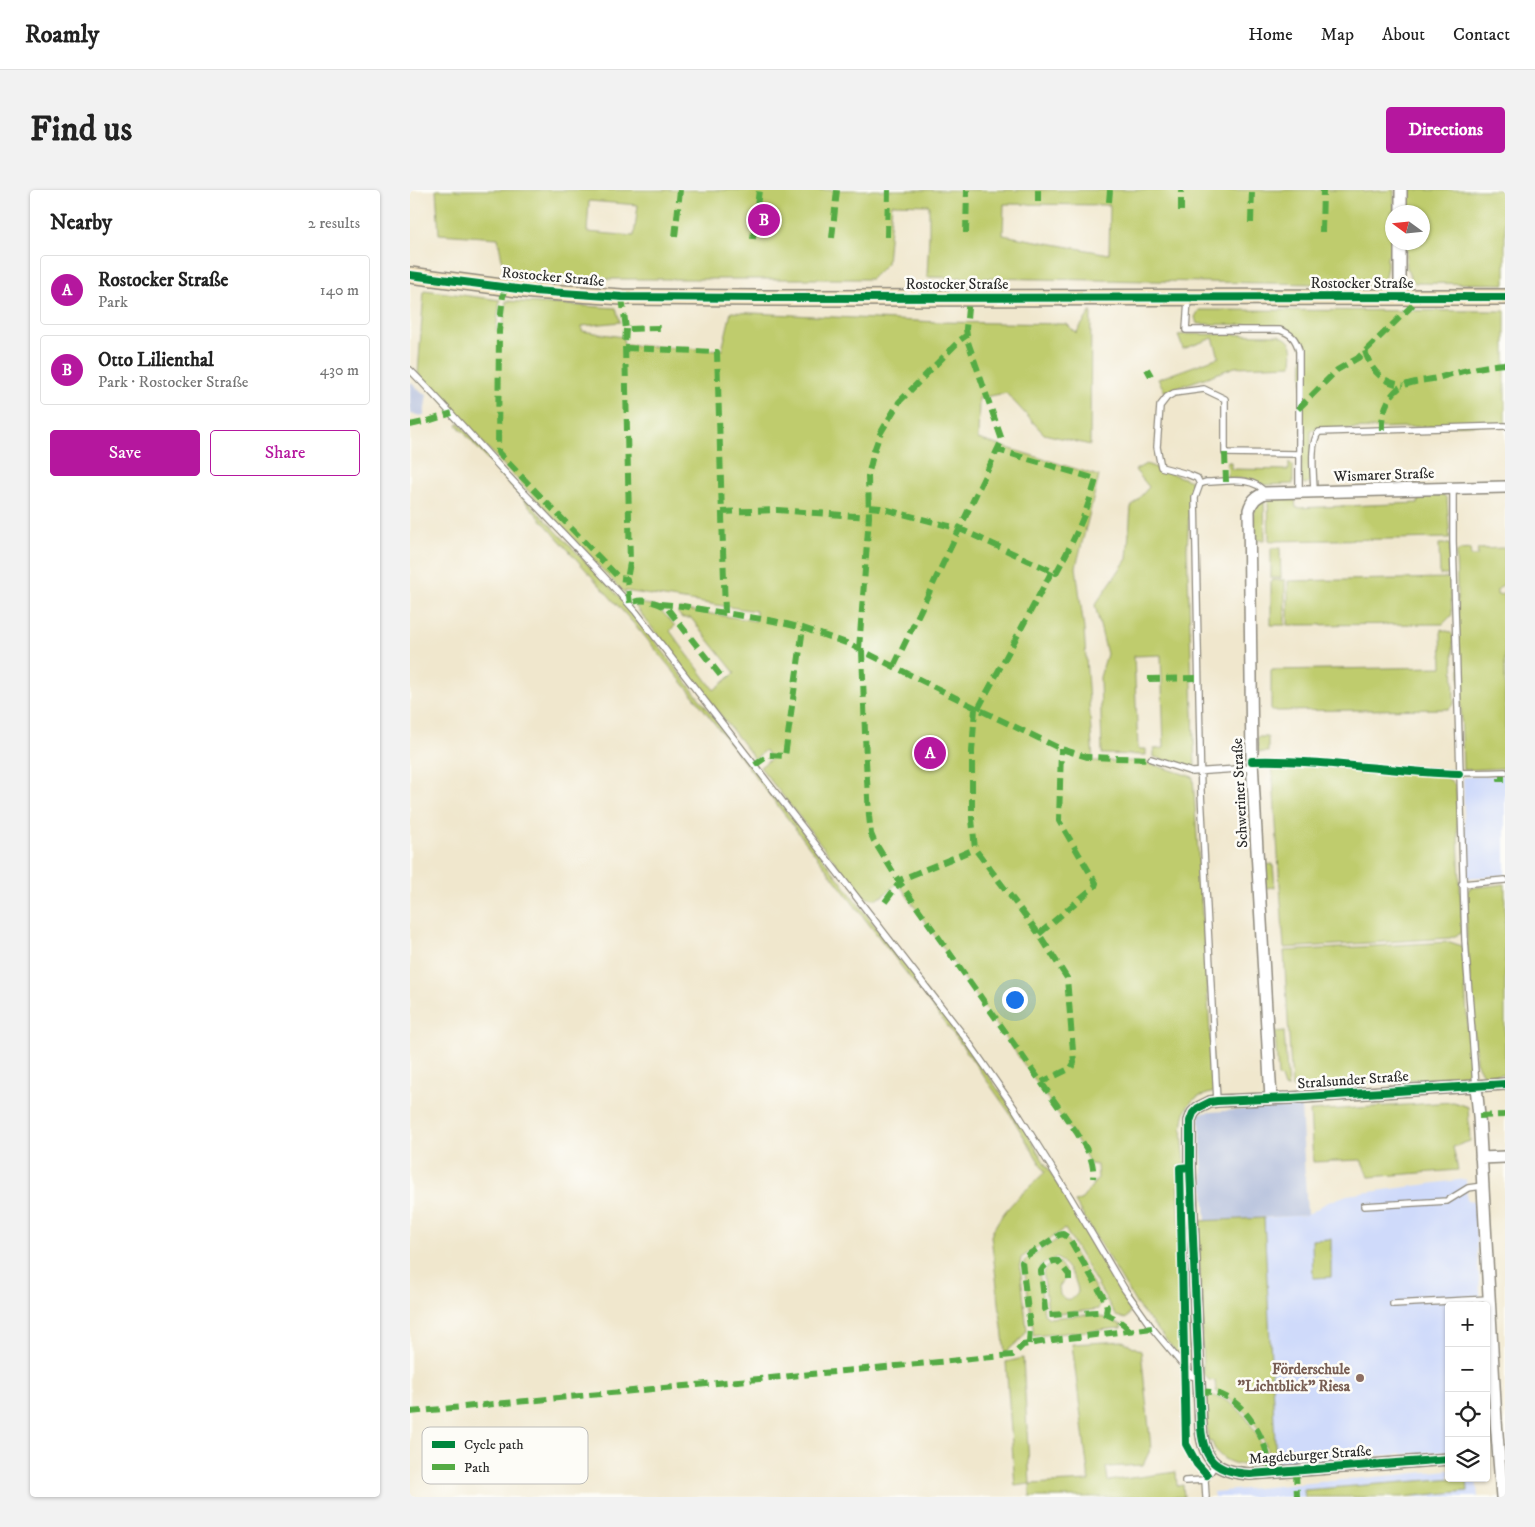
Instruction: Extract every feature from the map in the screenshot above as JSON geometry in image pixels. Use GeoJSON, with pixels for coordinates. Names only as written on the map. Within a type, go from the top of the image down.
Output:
{"type":"FeatureCollection","features":[{"type":"Feature","properties":{"kind":"street"},"geometry":{"type":"LineString","coordinates":[[1401,190],[1401,205]]}},
{"type":"Feature","properties":{"kind":"street"},"geometry":{"type":"LineString","coordinates":[[1400,250],[1400,296]]}},
{"type":"Feature","properties":{"kind":"street","name":"Rostocker Straße"},"geometry":{"type":"LineString","coordinates":[[410,275],[533,290],[622,296],[759,298],[1505,297]]}},
{"type":"Feature","properties":{"kind":"street","name":"Wismarer Straße"},"geometry":{"type":"LineString","coordinates":[[1265,493],[1505,487]]}},
{"type":"Feature","properties":{"kind":"street","name":"Schweriner Straße"},"geometry":{"type":"LineString","coordinates":[[1265,493],[1256,497],[1251,503],[1249,510],[1253,764],[1271,1099]]}},
{"type":"Feature","properties":{"kind":"street","name":"Stralsunder Straße"},"geometry":{"type":"LineString","coordinates":[[1199,1377],[1190,1167],[1190,1121],[1193,1113],[1203,1105],[1217,1101],[1505,1084]]}},
{"type":"Feature","properties":{"kind":"street"},"geometry":{"type":"LineString","coordinates":[[1476,1086],[1480,1116],[1489,1300],[1500,1421],[1499,1456],[1502,1497]]}},
{"type":"Feature","properties":{"kind":"street"},"geometry":{"type":"LineString","coordinates":[[1481,1158],[1505,1157]]}},
{"type":"Feature","properties":{"kind":"street"},"geometry":{"type":"LineString","coordinates":[[1199,1377],[1202,1438],[1208,1456],[1215,1464]]}},
{"type":"Feature","properties":{"kind":"street"},"geometry":{"type":"LineString","coordinates":[[1490,1457],[1499,1456]]}},
{"type":"Feature","properties":{"kind":"street","name":"Magdeburger Straße"},"geometry":{"type":"LineString","coordinates":[[1215,1464],[1222,1469],[1236,1473],[1250,1474],[1445,1459]]}},
{"type":"Feature","properties":{"kind":"lane"},"geometry":{"type":"LineString","coordinates":[[1188,298],[1186,330],[1280,330],[1290,333],[1296,340],[1299,351],[1299,493]]}},
{"type":"Feature","properties":{"kind":"lane"},"geometry":{"type":"LineString","coordinates":[[410,370],[636,612],[967,1040],[1020,1117],[1134,1304],[1192,1376],[1199,1377]]}},
{"type":"Feature","properties":{"kind":"lane"},"geometry":{"type":"LineString","coordinates":[[1217,1101],[1201,772],[1195,498],[1200,484],[1198,478],[1161,467],[1157,447],[1160,406],[1166,397],[1174,393],[1204,389],[1225,399],[1225,453],[1298,454]]}},
{"type":"Feature","properties":{"kind":"lane"},"geometry":{"type":"LineString","coordinates":[[1314,492],[1313,450],[1315,436],[1319,432],[1505,426]]}},
{"type":"Feature","properties":{"kind":"lane"},"geometry":{"type":"LineString","coordinates":[[1200,484],[1206,482],[1245,482],[1259,485],[1265,493]]}},
{"type":"Feature","properties":{"kind":"lane"},"geometry":{"type":"LineString","coordinates":[[1453,488],[1452,541],[1464,940],[1476,1086]]}},
{"type":"Feature","properties":{"kind":"lane"},"geometry":{"type":"LineString","coordinates":[[1151,759],[1192,772],[1274,760],[1459,774],[1505,772]]}},
{"type":"Feature","properties":{"kind":"lane"},"geometry":{"type":"LineString","coordinates":[[1462,884],[1505,880]]}},
{"type":"Feature","properties":{"kind":"lane"},"geometry":{"type":"LineString","coordinates":[[1364,1206],[1447,1201],[1468,1188],[1482,1186]]}},
{"type":"Feature","properties":{"kind":"lane"},"geometry":{"type":"LineString","coordinates":[[1393,1304],[1489,1300]]}},
{"type":"Feature","properties":{"kind":"lane"},"geometry":{"type":"LineString","coordinates":[[1206,1497],[1204,1480],[1215,1464]]}},
{"type":"Feature","properties":{"kind":"lane"},"geometry":{"type":"LineString","coordinates":[[1185,1481],[1204,1480]]}},
{"type":"Feature","properties":{"kind":"shaded area"},"geometry":{"type":"Polygon","coordinates":[[[410,381],[422,393],[427,394],[424,416],[410,414],[410,381]]]}},
{"type":"Feature","properties":{"kind":"shaded area"},"geometry":{"type":"Polygon","coordinates":[[[1505,775],[1505,875],[1466,878],[1463,777],[1505,775]]]}},
{"type":"Feature","properties":{"kind":"shaded area"},"geometry":{"type":"Polygon","coordinates":[[[1301,1105],[1307,1215],[1206,1221],[1199,1113],[1301,1105]]]}},
{"type":"Feature","properties":{"kind":"shaded area","name":"Förderschule \"Lichtblick\" Riesa"},"geometry":{"type":"Polygon","coordinates":[[[1466,1179],[1467,1200],[1474,1201],[1481,1302],[1445,1302],[1445,1451],[1276,1463],[1264,1218],[1307,1215],[1326,1203],[1347,1195],[1466,1179]]]}},
{"type":"Feature","properties":{"kind":"shaded area"},"geometry":{"type":"Polygon","coordinates":[[[1445,1470],[1445,1482],[1476,1482],[1478,1497],[1214,1497],[1213,1492],[1445,1470]]]}},
{"type":"Feature","properties":{"kind":"green space"},"geometry":{"type":"Polygon","coordinates":[[[436,190],[1363,190],[1363,192],[1394,190],[1394,205],[1385,205],[1385,250],[1392,250],[1387,257],[1384,282],[1379,285],[927,277],[929,205],[892,204],[887,263],[871,279],[556,279],[504,272],[498,238],[439,234],[436,190]],[[589,201],[587,232],[634,236],[638,205],[589,201]],[[1004,204],[1003,235],[1109,254],[1110,205],[1004,204]]]}},
{"type":"Feature","properties":{"kind":"green space"},"geometry":{"type":"Polygon","coordinates":[[[1408,190],[1505,190],[1505,284],[1415,283],[1407,269],[1407,250],[1430,250],[1430,205],[1407,205],[1408,190]]]}},
{"type":"Feature","properties":{"kind":"green space"},"geometry":{"type":"Polygon","coordinates":[[[424,290],[500,300],[496,331],[502,331],[506,301],[616,308],[620,322],[582,326],[582,331],[623,337],[624,345],[722,350],[731,312],[937,322],[1067,324],[1076,333],[1091,311],[1090,445],[1044,434],[1006,393],[979,398],[978,439],[1099,476],[1076,567],[1084,629],[1093,761],[1142,761],[1193,777],[1214,1092],[1198,1097],[1191,1103],[1186,1110],[1182,1128],[1185,1165],[1178,1166],[1183,1355],[1181,1358],[1137,1305],[1075,1202],[1082,1199],[1098,1178],[1097,1165],[1090,1164],[1080,1145],[898,883],[877,898],[867,898],[861,895],[760,767],[771,759],[765,750],[755,759],[635,606],[647,604],[653,606],[667,617],[675,626],[670,631],[714,690],[735,673],[691,618],[682,618],[678,613],[680,609],[756,621],[756,611],[625,591],[625,594],[418,374],[424,290]]]}},
{"type":"Feature","properties":{"kind":"green space"},"geometry":{"type":"Polygon","coordinates":[[[1199,310],[1505,311],[1505,424],[1311,430],[1311,480],[1309,483],[1304,484],[1301,481],[1303,353],[1299,337],[1285,328],[1275,325],[1197,324],[1195,317],[1199,310]]]}},
{"type":"Feature","properties":{"kind":"green space"},"geometry":{"type":"Polygon","coordinates":[[[1178,335],[1279,335],[1288,340],[1292,347],[1292,365],[1235,367],[1165,392],[1158,379],[1219,357],[1213,338],[1183,349],[1178,335]]]}},
{"type":"Feature","properties":{"kind":"green space"},"geometry":{"type":"Polygon","coordinates":[[[459,423],[537,511],[627,605],[965,1042],[1013,1111],[1133,1308],[1126,1319],[1116,1316],[1065,1229],[1021,1258],[1020,1265],[1027,1330],[1023,1337],[1005,1353],[991,1236],[1007,1209],[1045,1172],[1009,1112],[961,1044],[695,698],[642,633],[457,425],[459,423]]]}},
{"type":"Feature","properties":{"kind":"green space"},"geometry":{"type":"Polygon","coordinates":[[[1227,462],[1231,462],[1231,469],[1289,470],[1289,462],[1293,466],[1293,484],[1265,485],[1246,479],[1228,478],[1227,462]]]}},
{"type":"Feature","properties":{"kind":"green space"},"geometry":{"type":"Polygon","coordinates":[[[1146,464],[1191,481],[1187,548],[1195,766],[1193,768],[1154,757],[1154,749],[1164,748],[1161,655],[1134,656],[1138,749],[1146,749],[1146,755],[1102,754],[1100,677],[1107,654],[1095,605],[1127,559],[1131,507],[1149,487],[1135,470],[1146,464]]]}},
{"type":"Feature","properties":{"kind":"green space"},"geometry":{"type":"Polygon","coordinates":[[[1420,495],[1444,495],[1447,499],[1450,538],[1269,541],[1268,499],[1295,498],[1296,508],[1418,503],[1420,495]]]}},
{"type":"Feature","properties":{"kind":"green space"},"geometry":{"type":"Polygon","coordinates":[[[1264,499],[1265,540],[1254,540],[1254,512],[1259,503],[1264,499]]]}},
{"type":"Feature","properties":{"kind":"green space"},"geometry":{"type":"Polygon","coordinates":[[[1439,544],[1450,544],[1450,575],[1440,575],[1439,544]]]}},
{"type":"Feature","properties":{"kind":"green space"},"geometry":{"type":"Polygon","coordinates":[[[1271,548],[1280,548],[1281,578],[1271,578],[1271,548]]]}},
{"type":"Feature","properties":{"kind":"green space"},"geometry":{"type":"Polygon","coordinates":[[[1470,549],[1471,556],[1477,556],[1478,549],[1505,549],[1505,583],[1497,590],[1497,595],[1505,594],[1505,768],[1463,770],[1456,554],[1460,550],[1470,549]]]}},
{"type":"Feature","properties":{"kind":"green space"},"geometry":{"type":"Polygon","coordinates":[[[1450,578],[1452,615],[1443,624],[1288,625],[1288,581],[1450,578]]]}},
{"type":"Feature","properties":{"kind":"green space"},"geometry":{"type":"Polygon","coordinates":[[[1271,580],[1285,580],[1285,625],[1271,625],[1271,580]]]}},
{"type":"Feature","properties":{"kind":"green space"},"geometry":{"type":"Polygon","coordinates":[[[1441,629],[1453,635],[1454,704],[1448,709],[1271,711],[1271,670],[1442,667],[1441,629]]]}},
{"type":"Feature","properties":{"kind":"green space"},"geometry":{"type":"Polygon","coordinates":[[[1257,737],[1268,737],[1268,752],[1258,752],[1257,737]]]}},
{"type":"Feature","properties":{"kind":"green space"},"geometry":{"type":"Polygon","coordinates":[[[1272,763],[1438,775],[1452,782],[1456,786],[1462,933],[1450,938],[1284,948],[1272,763]]]}},
{"type":"Feature","properties":{"kind":"green space"},"geometry":{"type":"Polygon","coordinates":[[[1273,864],[1275,887],[1265,888],[1264,865],[1273,864]]]}},
{"type":"Feature","properties":{"kind":"green space"},"geometry":{"type":"Polygon","coordinates":[[[1505,884],[1505,1074],[1483,1075],[1476,1062],[1467,942],[1466,894],[1470,888],[1505,884]]]}},
{"type":"Feature","properties":{"kind":"green space"},"geometry":{"type":"Polygon","coordinates":[[[1450,942],[1462,946],[1470,1056],[1470,1069],[1465,1076],[1292,1088],[1284,951],[1450,942]]]}},
{"type":"Feature","properties":{"kind":"green space"},"geometry":{"type":"Polygon","coordinates":[[[1284,1031],[1288,1088],[1284,1087],[1281,1078],[1278,1076],[1275,1032],[1284,1031]]]}},
{"type":"Feature","properties":{"kind":"green space"},"geometry":{"type":"Polygon","coordinates":[[[1453,1102],[1468,1107],[1470,1141],[1453,1147],[1458,1170],[1369,1177],[1361,1160],[1313,1162],[1310,1111],[1453,1102]]]}},
{"type":"Feature","properties":{"kind":"green space"},"geometry":{"type":"Polygon","coordinates":[[[1264,1218],[1276,1463],[1271,1464],[1259,1430],[1237,1405],[1216,1391],[1215,1381],[1209,1380],[1203,1374],[1198,1221],[1264,1218]]]}},
{"type":"Feature","properties":{"kind":"green space"},"geometry":{"type":"Polygon","coordinates":[[[1061,1237],[1066,1239],[1103,1301],[1098,1309],[1052,1314],[1048,1311],[1043,1271],[1052,1263],[1059,1263],[1066,1272],[1065,1278],[1059,1287],[1060,1295],[1065,1299],[1070,1299],[1078,1292],[1070,1272],[1063,1263],[1055,1258],[1042,1265],[1039,1270],[1044,1314],[1049,1318],[1095,1314],[1122,1325],[1121,1328],[1033,1336],[1024,1261],[1061,1237]]]}},
{"type":"Feature","properties":{"kind":"green space"},"geometry":{"type":"Polygon","coordinates":[[[1331,1239],[1331,1277],[1313,1278],[1312,1240],[1331,1239]]]}},
{"type":"Feature","properties":{"kind":"green space"},"geometry":{"type":"Polygon","coordinates":[[[1186,1298],[1191,1298],[1193,1359],[1189,1360],[1186,1355],[1186,1298]]]}},
{"type":"Feature","properties":{"kind":"green space"},"geometry":{"type":"Polygon","coordinates":[[[1123,1341],[1141,1351],[1151,1448],[1143,1465],[1106,1467],[1108,1481],[1176,1472],[1177,1486],[1183,1485],[1184,1497],[1030,1497],[1030,1484],[1089,1481],[1072,1344],[1123,1341]]]}},
{"type":"Feature","properties":{"kind":"green space"},"geometry":{"type":"Polygon","coordinates":[[[1023,1358],[1030,1484],[1015,1486],[1006,1362],[1023,1358]]]}},
{"type":"Feature","properties":{"kind":"green space"},"geometry":{"type":"Polygon","coordinates":[[[1204,1395],[1228,1401],[1238,1409],[1254,1430],[1265,1454],[1268,1466],[1243,1465],[1227,1461],[1221,1456],[1212,1442],[1208,1441],[1204,1395]]]}},
{"type":"Feature","properties":{"kind":"green space"},"geometry":{"type":"Polygon","coordinates":[[[1445,1479],[1445,1482],[1467,1482],[1468,1491],[1403,1497],[1305,1497],[1304,1490],[1445,1479]]]}},
{"type":"Feature","properties":{"kind":"marked path"},"geometry":{"type":"LineString","coordinates":[[675,237],[680,190]]}},
{"type":"Feature","properties":{"kind":"marked path"},"geometry":{"type":"LineString","coordinates":[[753,239],[759,190]]}},
{"type":"Feature","properties":{"kind":"marked path"},"geometry":{"type":"LineString","coordinates":[[832,238],[837,190]]}},
{"type":"Feature","properties":{"kind":"marked path"},"geometry":{"type":"LineString","coordinates":[[887,237],[888,190]]}},
{"type":"Feature","properties":{"kind":"marked path"},"geometry":{"type":"LineString","coordinates":[[966,233],[967,190]]}},
{"type":"Feature","properties":{"kind":"marked path"},"geometry":{"type":"LineString","coordinates":[[1038,190],[1038,202]]}},
{"type":"Feature","properties":{"kind":"marked path"},"geometry":{"type":"LineString","coordinates":[[1109,202],[1110,190]]}},
{"type":"Feature","properties":{"kind":"marked path"},"geometry":{"type":"LineString","coordinates":[[1181,190],[1181,211]]}},
{"type":"Feature","properties":{"kind":"marked path"},"geometry":{"type":"LineString","coordinates":[[1251,223],[1252,190]]}},
{"type":"Feature","properties":{"kind":"marked path"},"geometry":{"type":"LineString","coordinates":[[1322,232],[1323,190]]}},
{"type":"Feature","properties":{"kind":"marked path"},"geometry":{"type":"LineString","coordinates":[[504,287],[499,331],[498,452],[619,578],[627,579],[630,604],[638,601],[648,601],[667,608],[724,680]]}},
{"type":"Feature","properties":{"kind":"marked path"},"geometry":{"type":"LineString","coordinates":[[622,297],[626,329],[660,328]]}},
{"type":"Feature","properties":{"kind":"marked path"},"geometry":{"type":"LineString","coordinates":[[1298,409],[1337,370],[1358,358],[1421,297]]}},
{"type":"Feature","properties":{"kind":"marked path"},"geometry":{"type":"LineString","coordinates":[[894,666],[1002,440],[968,342],[966,329],[969,298]]}},
{"type":"Feature","properties":{"kind":"marked path"},"geometry":{"type":"LineString","coordinates":[[626,329],[630,563],[627,579]]}},
{"type":"Feature","properties":{"kind":"marked path"},"geometry":{"type":"LineString","coordinates":[[859,649],[869,517],[868,476],[874,451],[880,434],[899,402],[967,335]]}},
{"type":"Feature","properties":{"kind":"marked path"},"geometry":{"type":"LineString","coordinates":[[625,348],[717,352],[725,613]]}},
{"type":"Feature","properties":{"kind":"marked path"},"geometry":{"type":"LineString","coordinates":[[1365,351],[1371,365],[1379,375],[1389,382],[1403,386]]}},
{"type":"Feature","properties":{"kind":"marked path"},"geometry":{"type":"LineString","coordinates":[[1382,430],[1384,412],[1388,401],[1399,388],[1412,383],[1487,366],[1505,364]]}},
{"type":"Feature","properties":{"kind":"marked path"},"geometry":{"type":"LineString","coordinates":[[1147,369],[1151,376]]}},
{"type":"Feature","properties":{"kind":"marked path"},"geometry":{"type":"LineString","coordinates":[[410,425],[452,413]]}},
{"type":"Feature","properties":{"kind":"marked path"},"geometry":{"type":"LineString","coordinates":[[869,507],[880,508],[960,529],[1056,573],[1079,527],[1096,479],[998,450]]}},
{"type":"Feature","properties":{"kind":"marked path"},"geometry":{"type":"LineString","coordinates":[[1225,453],[1226,482]]}},
{"type":"Feature","properties":{"kind":"marked path"},"geometry":{"type":"LineString","coordinates":[[722,512],[777,510],[869,517]]}},
{"type":"Feature","properties":{"kind":"marked path"},"geometry":{"type":"LineString","coordinates":[[978,709],[1052,571]]}},
{"type":"Feature","properties":{"kind":"marked path"},"geometry":{"type":"LineString","coordinates":[[660,604],[774,621],[803,628],[849,644],[1061,749],[1087,757],[1151,759]]}},
{"type":"Feature","properties":{"kind":"marked path"},"geometry":{"type":"LineString","coordinates":[[755,765],[769,755],[785,756],[803,628]]}},
{"type":"Feature","properties":{"kind":"marked path"},"geometry":{"type":"LineString","coordinates":[[862,650],[869,816],[871,834],[874,841],[900,883],[1077,1133],[1087,1149],[1093,1165],[1093,1178]]}},
{"type":"Feature","properties":{"kind":"marked path"},"geometry":{"type":"LineString","coordinates":[[1148,679],[1198,678]]}},
{"type":"Feature","properties":{"kind":"marked path"},"geometry":{"type":"LineString","coordinates":[[975,708],[972,752],[972,819],[975,849],[1039,934],[1067,978],[1074,1063],[1071,1068],[1042,1082]]}},
{"type":"Feature","properties":{"kind":"marked path"},"geometry":{"type":"LineString","coordinates":[[1039,934],[1095,886],[1096,883],[1059,821],[1061,749]]}},
{"type":"Feature","properties":{"kind":"marked path"},"geometry":{"type":"LineString","coordinates":[[1500,778],[1505,779]]}},
{"type":"Feature","properties":{"kind":"marked path"},"geometry":{"type":"LineString","coordinates":[[885,902],[902,879],[975,849]]}},
{"type":"Feature","properties":{"kind":"marked path"},"geometry":{"type":"LineString","coordinates":[[1479,1116],[1505,1115]]}},
{"type":"Feature","properties":{"kind":"marked path"},"geometry":{"type":"LineString","coordinates":[[1029,1344],[1030,1327],[1022,1262],[1026,1256],[1059,1235],[1063,1234],[1069,1238],[1105,1300],[1106,1313]]}},
{"type":"Feature","properties":{"kind":"marked path"},"geometry":{"type":"LineString","coordinates":[[1069,1280],[1069,1275],[1058,1261],[1048,1263],[1041,1271],[1045,1309],[1048,1315],[1099,1312],[1116,1319],[1130,1331]]}},
{"type":"Feature","properties":{"kind":"marked path"},"geometry":{"type":"LineString","coordinates":[[410,1412],[1013,1355],[1023,1345],[1152,1328]]}},
{"type":"Feature","properties":{"kind":"marked path"},"geometry":{"type":"LineString","coordinates":[[1199,1392],[1214,1392],[1227,1397],[1239,1406],[1258,1431],[1269,1460],[1271,1473]]}},
{"type":"Feature","properties":{"kind":"marked path"},"geometry":{"type":"LineString","coordinates":[[1296,1471],[1297,1497]]}},
{"type":"Feature","properties":{"kind":"cycle path"},"geometry":{"type":"LineString","coordinates":[[410,275],[533,291],[622,297],[1505,297]]}},
{"type":"Feature","properties":{"kind":"cycle path"},"geometry":{"type":"LineString","coordinates":[[1252,761],[1304,762],[1459,774]]}},
{"type":"Feature","properties":{"kind":"cycle path"},"geometry":{"type":"LineString","coordinates":[[1445,1459],[1250,1474],[1221,1468],[1209,1457],[1205,1449],[1201,1428],[1190,1167],[1190,1121],[1193,1113],[1198,1108],[1217,1101],[1505,1084]]}},
{"type":"Feature","properties":{"kind":"cycle path"},"geometry":{"type":"LineString","coordinates":[[1190,1167],[1180,1168],[1186,1444],[1197,1464],[1207,1475]]}},
{"type":"Feature","properties":{"kind":"place","name":"Otto Lilienthal"},"geometry":{"type":"Point","coordinates":[764,220]}},
{"type":"Feature","properties":{"kind":"place","name":"Rostocker Straße"},"geometry":{"type":"Point","coordinates":[930,753]}},
{"type":"Feature","properties":{"kind":"place","name":"Förderschule \"Lichtblick\" Riesa"},"geometry":{"type":"Point","coordinates":[1360,1378]}}]}
